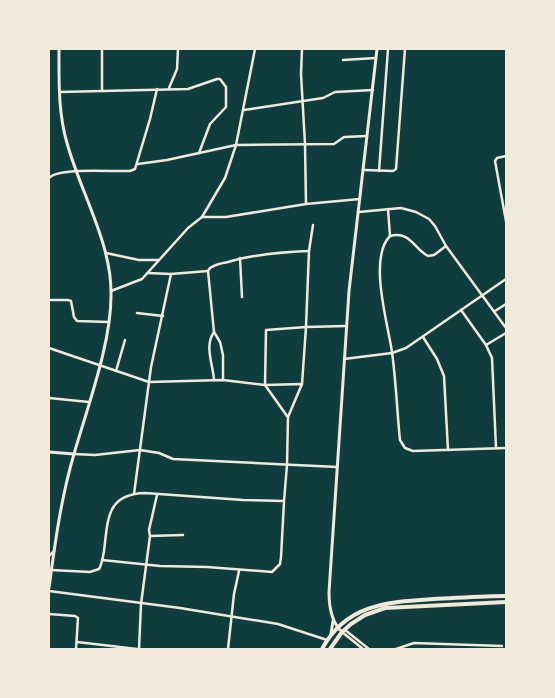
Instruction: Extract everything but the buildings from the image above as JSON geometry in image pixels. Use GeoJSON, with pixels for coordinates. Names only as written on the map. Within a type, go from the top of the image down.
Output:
{"type":"FeatureCollection","features":[{"type":"Feature","properties":{"kind":"main road"},"geometry":{"type":"LineString","coordinates":[[322,649],[328,639],[340,627],[360,612],[384,603],[506,596]]}},
{"type":"Feature","properties":{"kind":"main road"},"geometry":{"type":"LineString","coordinates":[[330,649],[344,631],[363,616],[385,608],[506,602]]}},
{"type":"Feature","properties":{"kind":"street"},"geometry":{"type":"LineString","coordinates":[[59,49],[60,92],[64,132],[106,253],[111,291],[109,322],[99,365],[64,488],[49,590],[278,624],[328,639],[334,620]]}},
{"type":"Feature","properties":{"kind":"street"},"geometry":{"type":"LineString","coordinates":[[102,91],[102,49],[106,49]]}},
{"type":"Feature","properties":{"kind":"street"},"geometry":{"type":"LineString","coordinates":[[168,88],[176,69],[178,49]]}},
{"type":"Feature","properties":{"kind":"street"},"geometry":{"type":"LineString","coordinates":[[111,291],[142,279],[182,234],[202,217],[225,178],[236,146],[255,49]]}},
{"type":"Feature","properties":{"kind":"street"},"geometry":{"type":"LineString","coordinates":[[302,49],[300,74],[305,144],[306,204]]}},
{"type":"Feature","properties":{"kind":"street"},"geometry":{"type":"LineString","coordinates":[[363,649],[334,620],[329,604],[329,592],[346,326],[377,49]]}},
{"type":"Feature","properties":{"kind":"street"},"geometry":{"type":"LineString","coordinates":[[379,171],[388,49]]}},
{"type":"Feature","properties":{"kind":"street"},"geometry":{"type":"LineString","coordinates":[[364,170],[394,171],[396,169],[405,49]]}},
{"type":"Feature","properties":{"kind":"street"},"geometry":{"type":"LineString","coordinates":[[343,60],[376,58]]}},
{"type":"Feature","properties":{"kind":"street"},"geometry":{"type":"LineString","coordinates":[[60,92],[188,89],[220,79],[225,84],[226,107],[210,124],[199,153]]}},
{"type":"Feature","properties":{"kind":"street"},"geometry":{"type":"LineString","coordinates":[[49,178],[54,174],[76,171],[130,172],[135,169],[138,164],[157,89]]}},
{"type":"Feature","properties":{"kind":"street"},"geometry":{"type":"LineString","coordinates":[[244,110],[303,102],[325,97],[335,92],[373,90]]}},
{"type":"Feature","properties":{"kind":"street"},"geometry":{"type":"LineString","coordinates":[[138,164],[236,146],[334,144],[344,137],[367,136]]}},
{"type":"Feature","properties":{"kind":"street"},"geometry":{"type":"LineString","coordinates":[[506,156],[498,157],[495,161],[506,221]]}},
{"type":"Feature","properties":{"kind":"street"},"geometry":{"type":"LineString","coordinates":[[500,189],[506,188]]}},
{"type":"Feature","properties":{"kind":"street"},"geometry":{"type":"LineString","coordinates":[[202,217],[226,217],[306,204],[360,199]]}},
{"type":"Feature","properties":{"kind":"street"},"geometry":{"type":"LineString","coordinates":[[388,209],[390,236],[382,247],[381,288],[392,353],[402,444],[405,448],[413,451],[506,448]]}},
{"type":"Feature","properties":{"kind":"street"},"geometry":{"type":"LineString","coordinates":[[359,212],[406,209],[425,216],[435,226],[446,246],[496,311],[506,328]]}},
{"type":"Feature","properties":{"kind":"street"},"geometry":{"type":"LineString","coordinates":[[102,560],[146,565],[272,572],[280,564],[288,466],[288,416],[302,384],[313,225]]}},
{"type":"Feature","properties":{"kind":"street"},"geometry":{"type":"LineString","coordinates":[[390,236],[403,236],[415,243],[428,256],[433,255],[446,246]]}},
{"type":"Feature","properties":{"kind":"street"},"geometry":{"type":"LineString","coordinates":[[223,380],[222,346],[214,332],[208,271],[211,266],[240,258],[276,252],[310,251]]}},
{"type":"Feature","properties":{"kind":"street"},"geometry":{"type":"LineString","coordinates":[[106,253],[139,260],[160,260]]}},
{"type":"Feature","properties":{"kind":"street"},"geometry":{"type":"LineString","coordinates":[[240,258],[242,296]]}},
{"type":"Feature","properties":{"kind":"street"},"geometry":{"type":"LineString","coordinates":[[148,273],[171,274],[208,271]]}},
{"type":"Feature","properties":{"kind":"street"},"geometry":{"type":"LineString","coordinates":[[134,494],[149,382],[171,274]]}},
{"type":"Feature","properties":{"kind":"street"},"geometry":{"type":"LineString","coordinates":[[344,358],[392,353],[406,348],[506,279]]}},
{"type":"Feature","properties":{"kind":"street"},"geometry":{"type":"LineString","coordinates":[[49,300],[72,301],[74,317],[77,320],[109,322]]}},
{"type":"Feature","properties":{"kind":"street"},"geometry":{"type":"LineString","coordinates":[[496,311],[506,304]]}},
{"type":"Feature","properties":{"kind":"street"},"geometry":{"type":"LineString","coordinates":[[461,310],[486,345],[492,363],[496,448]]}},
{"type":"Feature","properties":{"kind":"street"},"geometry":{"type":"LineString","coordinates":[[137,313],[163,316]]}},
{"type":"Feature","properties":{"kind":"street"},"geometry":{"type":"LineString","coordinates":[[288,416],[265,385],[267,329],[346,326]]}},
{"type":"Feature","properties":{"kind":"street"},"geometry":{"type":"LineString","coordinates":[[214,332],[209,340],[214,380]]}},
{"type":"Feature","properties":{"kind":"street"},"geometry":{"type":"LineString","coordinates":[[486,345],[506,333]]}},
{"type":"Feature","properties":{"kind":"street"},"geometry":{"type":"LineString","coordinates":[[422,337],[437,359],[443,372],[448,450]]}},
{"type":"Feature","properties":{"kind":"street"},"geometry":{"type":"LineString","coordinates":[[116,371],[125,340]]}},
{"type":"Feature","properties":{"kind":"street"},"geometry":{"type":"LineString","coordinates":[[49,348],[149,382],[223,380],[265,385],[302,384]]}},
{"type":"Feature","properties":{"kind":"street"},"geometry":{"type":"LineString","coordinates":[[49,398],[89,402]]}},
{"type":"Feature","properties":{"kind":"street"},"geometry":{"type":"LineString","coordinates":[[49,452],[103,454],[140,450],[159,453],[173,458],[288,466],[336,467]]}},
{"type":"Feature","properties":{"kind":"street"},"geometry":{"type":"LineString","coordinates":[[51,570],[95,572],[100,568],[110,509],[119,501],[134,494],[284,501]]}},
{"type":"Feature","properties":{"kind":"street"},"geometry":{"type":"LineString","coordinates":[[77,642],[138,649],[141,604],[150,536],[149,530],[157,494]]}},
{"type":"Feature","properties":{"kind":"street"},"geometry":{"type":"LineString","coordinates":[[150,536],[184,535]]}},
{"type":"Feature","properties":{"kind":"street"},"geometry":{"type":"LineString","coordinates":[[49,556],[54,551]]}},
{"type":"Feature","properties":{"kind":"street"},"geometry":{"type":"LineString","coordinates":[[228,649],[239,570]]}},
{"type":"Feature","properties":{"kind":"street"},"geometry":{"type":"LineString","coordinates":[[49,614],[75,616],[78,618],[76,649]]}},
{"type":"Feature","properties":{"kind":"street"},"geometry":{"type":"LineString","coordinates":[[344,631],[369,649]]}},
{"type":"Feature","properties":{"kind":"street"},"geometry":{"type":"LineString","coordinates":[[396,649],[414,643],[502,646]]}},
{"type":"Feature","properties":{"kind":"street"},"geometry":{"type":"LineString","coordinates":[[101,649],[102,645]]}}]}
